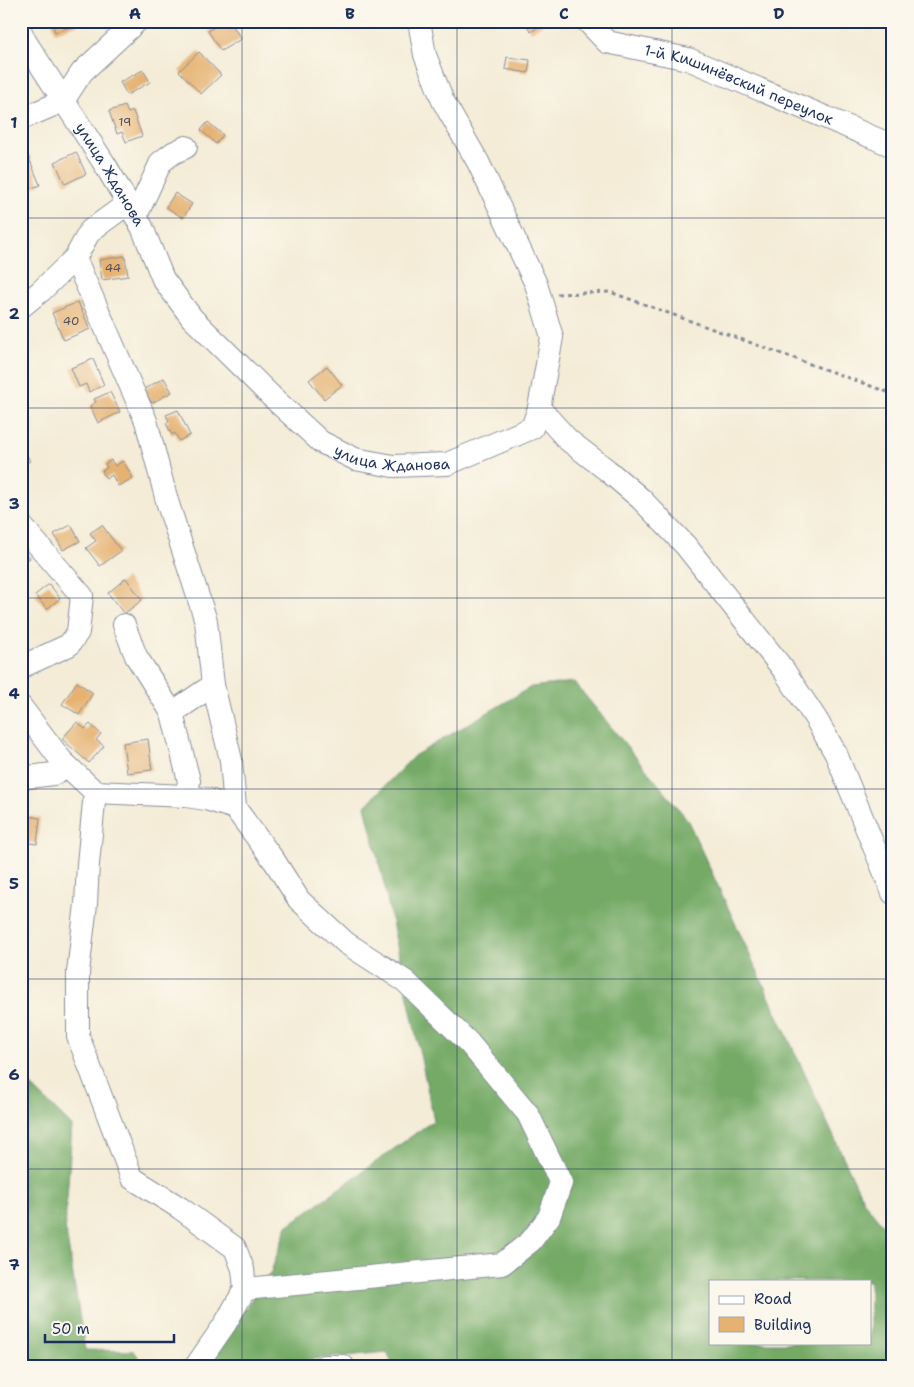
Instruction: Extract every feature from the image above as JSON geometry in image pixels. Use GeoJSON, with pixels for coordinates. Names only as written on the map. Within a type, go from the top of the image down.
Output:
{"type":"FeatureCollection","features":[{"type":"Feature","properties":{"kind":"street"},"geometry":{"type":"LineString","coordinates":[[21,118],[63,101],[82,72],[137,21]]}},
{"type":"Feature","properties":{"kind":"street","name":"улица Жданова"},"geometry":{"type":"LineString","coordinates":[[22,37],[104,163],[142,227],[164,279],[192,318],[272,397],[321,442],[355,459],[392,466],[446,464],[532,428],[539,408],[552,338],[536,284],[478,162],[443,101],[425,55],[419,21]]}},
{"type":"Feature","properties":{"kind":"street","name":"1-й Кишинёвский переулок"},"geometry":{"type":"LineString","coordinates":[[587,21],[607,42],[688,59],[893,146]]}},
{"type":"Feature","properties":{"kind":"street"},"geometry":{"type":"LineString","coordinates":[[21,307],[41,291],[75,258],[90,231],[132,210],[161,162],[173,152],[186,147]]}},
{"type":"Feature","properties":{"kind":"street"},"geometry":{"type":"LineString","coordinates":[[75,258],[146,421],[167,501],[206,621],[213,685],[231,760],[235,808],[275,862],[299,900],[346,944],[405,981],[469,1043],[528,1114],[561,1184],[549,1217],[531,1241],[502,1264],[245,1289]]}},
{"type":"Feature","properties":{"kind":"street"},"geometry":{"type":"LineString","coordinates":[[539,408],[568,440],[641,499],[686,546],[783,669],[816,719],[836,754],[893,893]]}},
{"type":"Feature","properties":{"kind":"street"},"geometry":{"type":"LineString","coordinates":[[21,525],[82,596],[78,632],[69,645],[21,667]]}},
{"type":"Feature","properties":{"kind":"street"},"geometry":{"type":"LineString","coordinates":[[124,626],[136,656],[172,713],[189,781],[186,796]]}},
{"type":"Feature","properties":{"kind":"street"},"geometry":{"type":"LineString","coordinates":[[172,713],[213,685]]}},
{"type":"Feature","properties":{"kind":"street"},"geometry":{"type":"LineString","coordinates":[[21,707],[67,766],[95,792],[186,796],[206,799],[235,808]]}},
{"type":"Feature","properties":{"kind":"street"},"geometry":{"type":"LineString","coordinates":[[21,778],[53,774],[67,766]]}},
{"type":"Feature","properties":{"kind":"street"},"geometry":{"type":"LineString","coordinates":[[95,792],[86,904],[78,972],[78,1036],[132,1178],[180,1208],[235,1248],[243,1269],[245,1289],[225,1324],[196,1366]]}},
{"type":"Feature","properties":{"kind":"street"},"geometry":{"type":"LineString","coordinates":[[324,1366],[343,1366]]}},
{"type":"Feature","properties":{"kind":"path"},"geometry":{"type":"LineString","coordinates":[[539,295],[610,292],[893,394]]}},
{"type":"Feature","properties":{"kind":"green space"},"geometry":{"type":"Polygon","coordinates":[[[574,682],[687,819],[864,1202],[893,1238],[893,1366],[393,1366],[387,1352],[293,1361],[282,1366],[202,1366],[271,1272],[287,1226],[434,1120],[382,875],[365,806],[414,756],[531,687],[574,682]]]}},
{"type":"Feature","properties":{"kind":"green space"},"geometry":{"type":"Polygon","coordinates":[[[21,1076],[72,1126],[65,1226],[85,1350],[134,1351],[145,1366],[21,1366],[21,1076]]]}},
{"type":"Feature","properties":{"kind":"building"},"geometry":{"type":"Polygon","coordinates":[[[52,21],[78,21],[79,24],[55,32],[52,21]]]}},
{"type":"Feature","properties":{"kind":"building"},"geometry":{"type":"Polygon","coordinates":[[[223,21],[230,21],[241,39],[221,51],[208,31],[223,21]]]}},
{"type":"Feature","properties":{"kind":"building"},"geometry":{"type":"Polygon","coordinates":[[[524,21],[547,21],[531,32],[524,21]]]}},
{"type":"Feature","properties":{"kind":"building"},"geometry":{"type":"Polygon","coordinates":[[[199,52],[221,75],[201,94],[179,71],[199,52]]]}},
{"type":"Feature","properties":{"kind":"building"},"geometry":{"type":"Polygon","coordinates":[[[507,57],[530,60],[528,73],[505,69],[507,57]]]}},
{"type":"Feature","properties":{"kind":"building"},"geometry":{"type":"Polygon","coordinates":[[[143,70],[150,82],[127,95],[120,82],[143,70]]]}},
{"type":"Feature","properties":{"kind":"building"},"geometry":{"type":"Polygon","coordinates":[[[125,106],[128,113],[133,111],[142,136],[126,142],[122,132],[117,134],[109,111],[125,106]]]}},
{"type":"Feature","properties":{"kind":"building"},"geometry":{"type":"Polygon","coordinates":[[[208,122],[223,135],[216,144],[201,130],[208,122]]]}},
{"type":"Feature","properties":{"kind":"building"},"geometry":{"type":"Polygon","coordinates":[[[76,152],[86,174],[65,184],[55,162],[76,152]]]}},
{"type":"Feature","properties":{"kind":"building"},"geometry":{"type":"Polygon","coordinates":[[[27,153],[40,185],[21,192],[21,155],[27,153]]]}},
{"type":"Feature","properties":{"kind":"building"},"geometry":{"type":"Polygon","coordinates":[[[175,193],[192,204],[183,218],[166,207],[175,193]]]}},
{"type":"Feature","properties":{"kind":"building"},"geometry":{"type":"Polygon","coordinates":[[[125,256],[128,276],[102,280],[99,260],[125,256]]]}},
{"type":"Feature","properties":{"kind":"building"},"geometry":{"type":"Polygon","coordinates":[[[21,259],[26,270],[21,273],[21,259]]]}},
{"type":"Feature","properties":{"kind":"building"},"geometry":{"type":"Polygon","coordinates":[[[78,302],[90,329],[64,340],[52,313],[78,302]]]}},
{"type":"Feature","properties":{"kind":"building"},"geometry":{"type":"Polygon","coordinates":[[[93,359],[104,385],[89,392],[86,384],[79,387],[71,368],[93,359]]]}},
{"type":"Feature","properties":{"kind":"building"},"geometry":{"type":"Polygon","coordinates":[[[327,366],[342,385],[324,399],[309,380],[327,366]]]}},
{"type":"Feature","properties":{"kind":"building"},"geometry":{"type":"Polygon","coordinates":[[[164,378],[172,392],[152,403],[144,389],[164,378]]]}},
{"type":"Feature","properties":{"kind":"building"},"geometry":{"type":"Polygon","coordinates":[[[110,392],[120,412],[98,423],[90,406],[96,402],[94,399],[110,392]]]}},
{"type":"Feature","properties":{"kind":"building"},"geometry":{"type":"Polygon","coordinates":[[[178,410],[190,435],[179,441],[175,433],[172,435],[166,423],[169,421],[166,415],[178,410]]]}},
{"type":"Feature","properties":{"kind":"building"},"geometry":{"type":"Polygon","coordinates":[[[23,447],[30,461],[21,466],[21,448],[23,447]]]}},
{"type":"Feature","properties":{"kind":"building"},"geometry":{"type":"Polygon","coordinates":[[[111,460],[115,466],[123,461],[133,478],[118,486],[112,475],[106,479],[102,471],[107,468],[105,464],[111,460]]]}},
{"type":"Feature","properties":{"kind":"building"},"geometry":{"type":"Polygon","coordinates":[[[71,525],[80,541],[63,550],[54,534],[71,525]]]}},
{"type":"Feature","properties":{"kind":"building"},"geometry":{"type":"Polygon","coordinates":[[[102,525],[121,551],[100,566],[86,548],[96,541],[90,533],[102,525]]]}},
{"type":"Feature","properties":{"kind":"building"},"geometry":{"type":"Polygon","coordinates":[[[21,546],[30,558],[21,565],[21,546]]]}},
{"type":"Feature","properties":{"kind":"building"},"geometry":{"type":"Polygon","coordinates":[[[126,578],[142,600],[124,614],[108,593],[126,578]]]}},
{"type":"Feature","properties":{"kind":"building"},"geometry":{"type":"Polygon","coordinates":[[[49,584],[60,598],[47,609],[35,595],[49,584]]]}},
{"type":"Feature","properties":{"kind":"building"},"geometry":{"type":"Polygon","coordinates":[[[77,682],[93,693],[79,715],[62,704],[77,682]]]}},
{"type":"Feature","properties":{"kind":"building"},"geometry":{"type":"Polygon","coordinates":[[[77,722],[85,729],[90,724],[101,734],[96,740],[104,746],[89,763],[62,739],[77,722]]]}},
{"type":"Feature","properties":{"kind":"building"},"geometry":{"type":"Polygon","coordinates":[[[148,739],[152,770],[127,773],[123,743],[148,739]]]}},
{"type":"Feature","properties":{"kind":"building"},"geometry":{"type":"Polygon","coordinates":[[[28,816],[40,818],[37,844],[21,842],[21,821],[27,822],[28,816]]]}}]}
